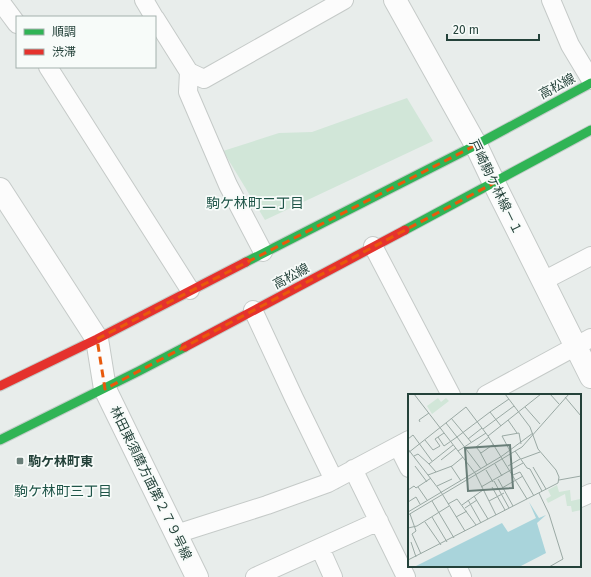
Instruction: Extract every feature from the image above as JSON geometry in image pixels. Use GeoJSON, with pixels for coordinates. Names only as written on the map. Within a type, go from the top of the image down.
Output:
{"type":"FeatureCollection","features":[{"type":"Feature","properties":{"kind":"main road","name":"高松線"},"geometry":{"type":"LineString","coordinates":[[0,386],[97,339],[264,252],[476,145],[591,81]]}},
{"type":"Feature","properties":{"kind":"main road","name":"高松線"},"geometry":{"type":"LineString","coordinates":[[0,440],[105,389],[591,130]]}},
{"type":"Feature","properties":{"kind":"street","name":"戸崎駒ケ林線－１"},"geometry":{"type":"LineString","coordinates":[[395,0],[476,145],[543,281],[583,342],[591,377]]}},
{"type":"Feature","properties":{"kind":"street"},"geometry":{"type":"LineString","coordinates":[[0,189],[97,339]]}},
{"type":"Feature","properties":{"kind":"street","name":"林田東須磨方面第２７９号線"},"geometry":{"type":"LineString","coordinates":[[97,339],[105,389],[176,534],[190,575]]}},
{"type":"Feature","properties":{"kind":"lane"},"geometry":{"type":"LineString","coordinates":[[156,22],[189,72],[204,79],[344,0]]}},
{"type":"Feature","properties":{"kind":"lane"},"geometry":{"type":"LineString","coordinates":[[551,0],[570,45],[591,81]]}},
{"type":"Feature","properties":{"kind":"lane"},"geometry":{"type":"LineString","coordinates":[[0,1],[16,23]]}},
{"type":"Feature","properties":{"kind":"lane"},"geometry":{"type":"LineString","coordinates":[[56,69],[190,290]]}},
{"type":"Feature","properties":{"kind":"lane"},"geometry":{"type":"LineString","coordinates":[[189,72],[188,92],[228,186],[264,252]]}},
{"type":"Feature","properties":{"kind":"lane"},"geometry":{"type":"LineString","coordinates":[[373,246],[450,394]]}},
{"type":"Feature","properties":{"kind":"lane"},"geometry":{"type":"LineString","coordinates":[[543,281],[591,256]]}},
{"type":"Feature","properties":{"kind":"lane"},"geometry":{"type":"LineString","coordinates":[[254,310],[294,398],[334,480]]}},
{"type":"Feature","properties":{"kind":"lane"},"geometry":{"type":"LineString","coordinates":[[488,394],[583,342]]}},
{"type":"Feature","properties":{"kind":"lane"},"geometry":{"type":"LineString","coordinates":[[176,534],[267,505],[334,480],[404,443],[408,463]]}},
{"type":"Feature","properties":{"kind":"lane"},"geometry":{"type":"LineString","coordinates":[[354,469],[406,577]]}},
{"type":"Feature","properties":{"kind":"lane"},"geometry":{"type":"LineString","coordinates":[[581,498],[591,493]]}},
{"type":"Feature","properties":{"kind":"lane"},"geometry":{"type":"LineString","coordinates":[[255,577],[379,522]]}},
{"type":"Feature","properties":{"kind":"lane"},"geometry":{"type":"LineString","coordinates":[[320,548],[333,577]]}},
{"type":"Feature","properties":{"kind":"lane"},"geometry":{"type":"LineString","coordinates":[[457,567],[462,577]]}},
{"type":"Feature","properties":{"kind":"highlighted area"},"geometry":{"type":"Polygon","coordinates":[[[476,145],[494,183],[105,389],[97,339],[476,145]]]}},
{"type":"Feature","properties":{"kind":"green space"},"geometry":{"type":"Polygon","coordinates":[[[407,98],[433,141],[265,220],[223,151],[279,133],[312,132],[407,98]]]}},
{"type":"Feature","properties":{"kind":"traffic: fast"},"geometry":{"type":"LineString","coordinates":[[246,262],[476,145],[591,83]]}},
{"type":"Feature","properties":{"kind":"traffic: fast"},"geometry":{"type":"LineString","coordinates":[[405,230],[591,130]]}},
{"type":"Feature","properties":{"kind":"traffic: fast"},"geometry":{"type":"LineString","coordinates":[[0,440],[185,347]]}},
{"type":"Feature","properties":{"kind":"traffic: jam"},"geometry":{"type":"LineString","coordinates":[[185,347],[405,230]]}},
{"type":"Feature","properties":{"kind":"traffic: jam"},"geometry":{"type":"LineString","coordinates":[[0,386],[97,339],[246,262]]}},
{"type":"Feature","properties":{"kind":"place","name":"駒ケ林町東"},"geometry":{"type":"Point","coordinates":[20,461]}},
{"type":"Feature","properties":{"kind":"district","name":"駒ケ林町二丁目"},"geometry":{"type":"Point","coordinates":[255,203]}},
{"type":"Feature","properties":{"kind":"district","name":"駒ケ林町三丁目"},"geometry":{"type":"Point","coordinates":[63,491]}}]}
